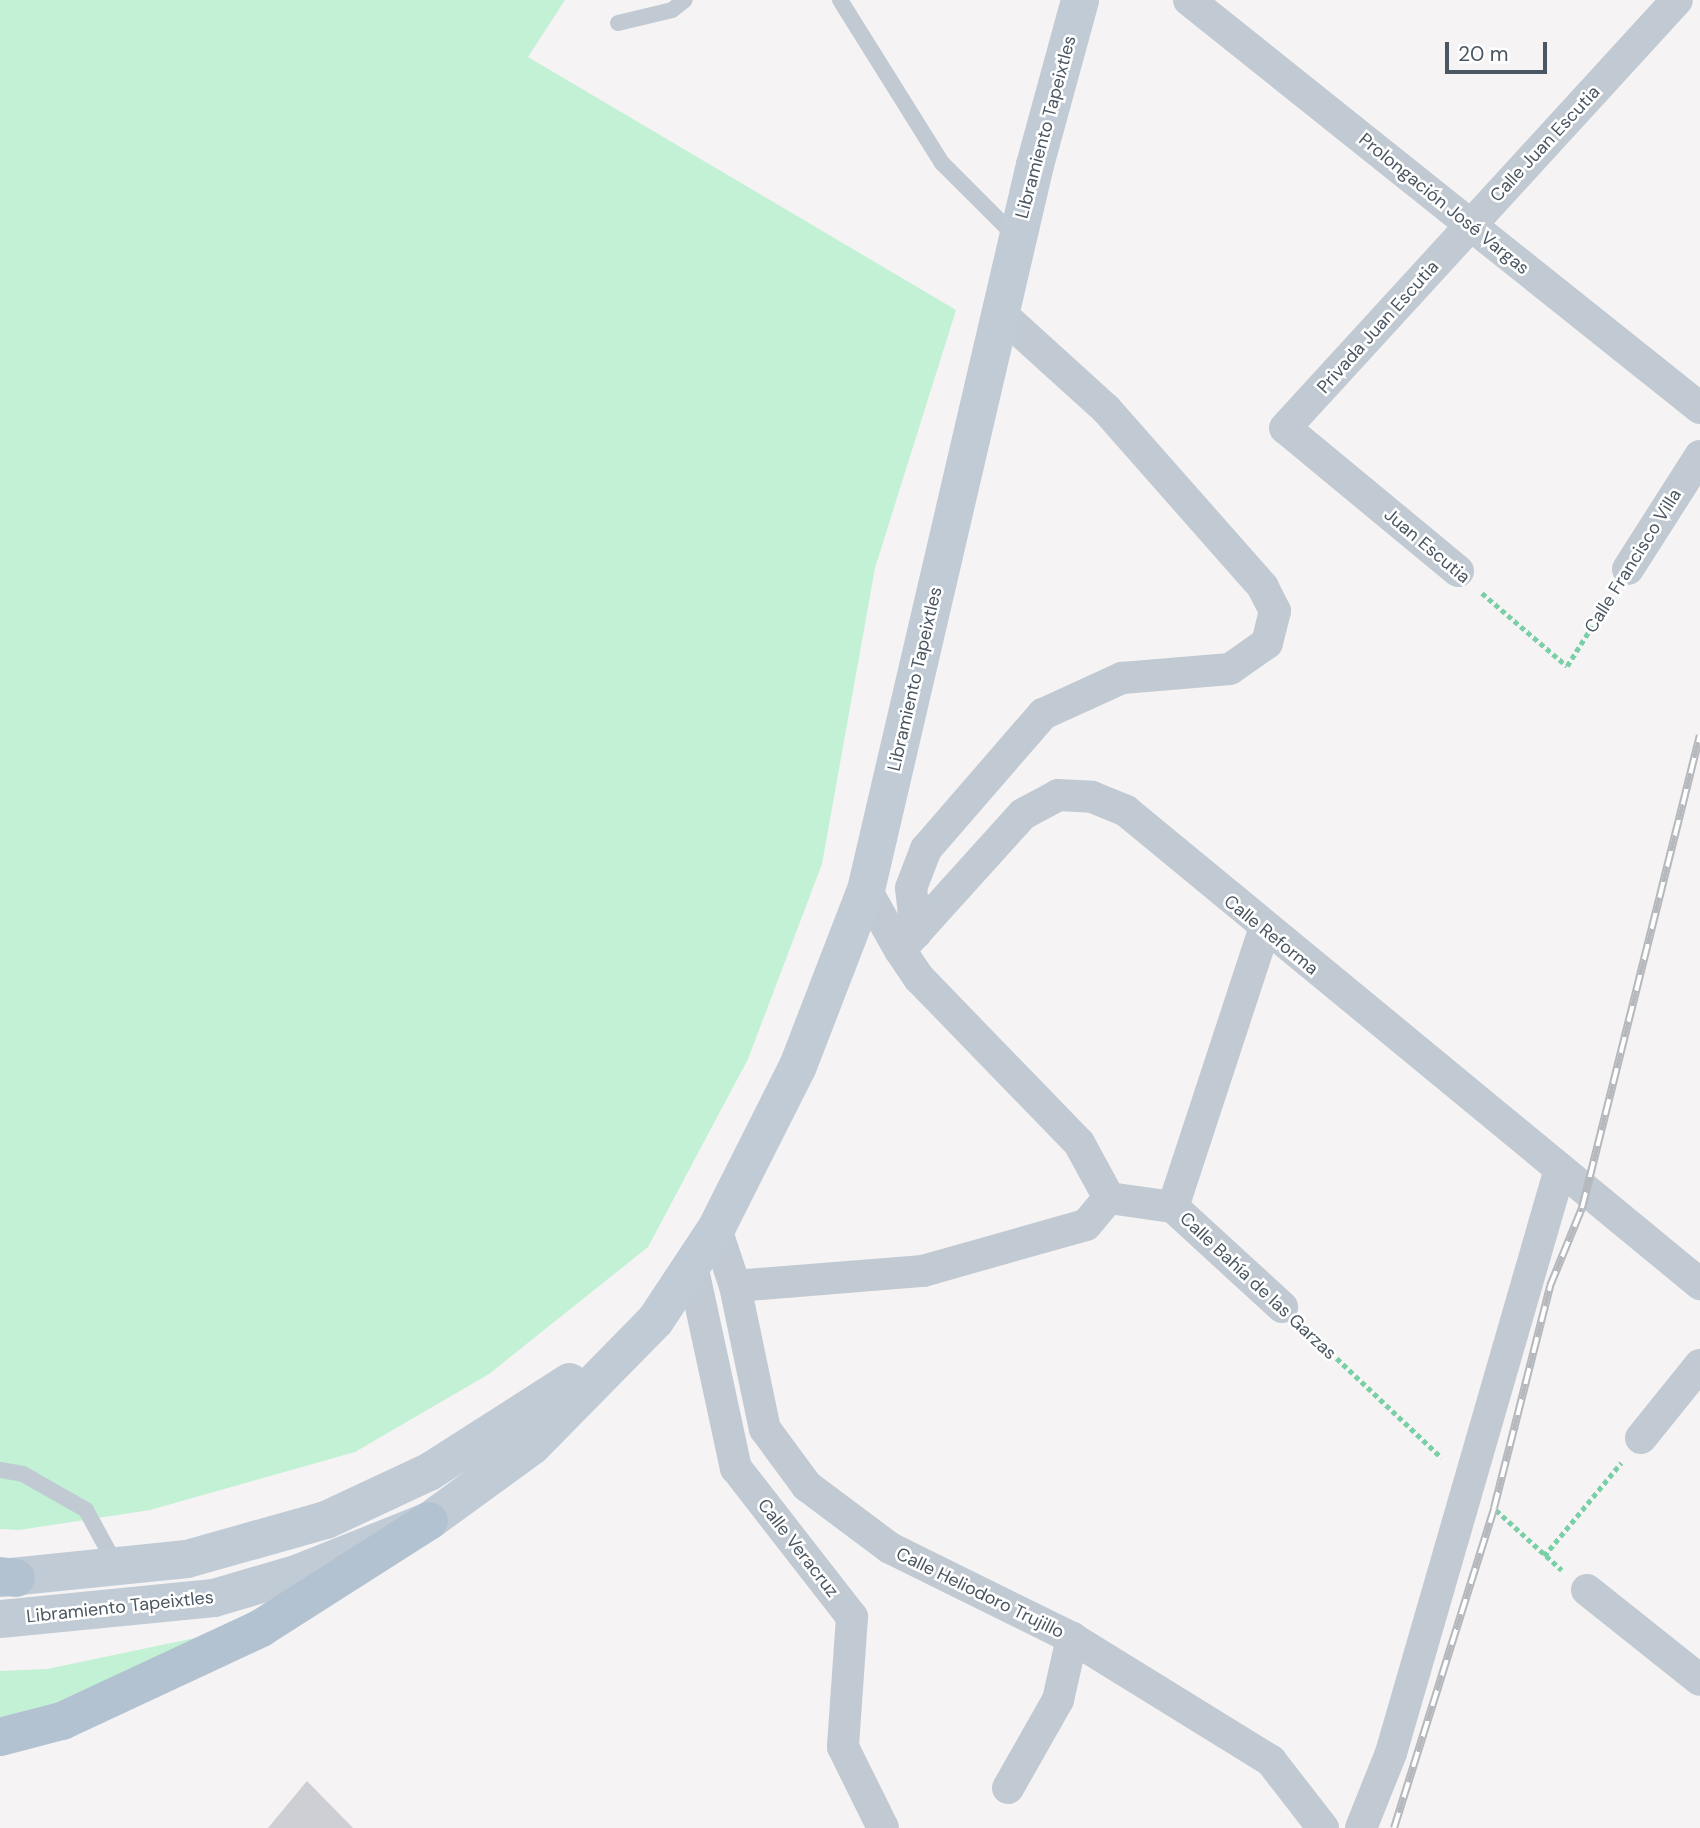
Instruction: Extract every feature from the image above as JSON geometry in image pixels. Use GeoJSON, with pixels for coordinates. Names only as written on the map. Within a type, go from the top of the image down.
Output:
{"type":"FeatureCollection","features":[{"type":"Feature","properties":{"kind":"main road","name":"Libramiento Tapeixtles"},"geometry":{"type":"LineString","coordinates":[[0,1619],[214,1598],[429,1521],[532,1446],[654,1321],[692,1265],[716,1229],[798,1066],[866,890],[1017,238],[1080,0]]}},
{"type":"Feature","properties":{"kind":"main road","name":"Libramiento Tapeixtles"},"geometry":{"type":"LineString","coordinates":[[5,1577],[118,1568],[187,1559],[326,1520],[429,1472],[654,1321]]}},
{"type":"Feature","properties":{"kind":"main road"},"geometry":{"type":"LineString","coordinates":[[0,1737],[61,1721],[261,1628],[429,1521]]}},
{"type":"Feature","properties":{"kind":"street","name":"Prolongación José Vargas"},"geometry":{"type":"LineString","coordinates":[[1189,0],[1700,408]]}},
{"type":"Feature","properties":{"kind":"street","name":"Calle Juan Escutia"},"geometry":{"type":"LineString","coordinates":[[1471,225],[1677,0]]}},
{"type":"Feature","properties":{"kind":"street"},"geometry":{"type":"LineString","coordinates":[[1695,0],[1700,4]]}},
{"type":"Feature","properties":{"kind":"street","name":"Privada Juan Escutia"},"geometry":{"type":"LineString","coordinates":[[1285,428],[1471,225]]}},
{"type":"Feature","properties":{"kind":"street"},"geometry":{"type":"LineString","coordinates":[[716,1229],[735,1286],[923,1271],[1086,1225],[1109,1198],[1079,1143],[919,978],[908,941],[911,888],[926,849],[1043,714],[1122,678],[1230,669],[1267,643],[1275,611],[1263,587],[1106,409],[1000,313]]}},
{"type":"Feature","properties":{"kind":"street","name":"Juan Escutia"},"geometry":{"type":"LineString","coordinates":[[1285,428],[1458,571]]}},
{"type":"Feature","properties":{"kind":"street","name":"Calle Francisco Villa"},"geometry":{"type":"LineString","coordinates":[[1628,569],[1700,456]]}},
{"type":"Feature","properties":{"kind":"street","name":"Calle Reforma"},"geometry":{"type":"LineString","coordinates":[[908,941],[1023,814],[1058,794],[1093,797],[1126,811],[1264,931],[1700,1284]]}},
{"type":"Feature","properties":{"kind":"street"},"geometry":{"type":"LineString","coordinates":[[866,890],[908,941]]}},
{"type":"Feature","properties":{"kind":"street"},"geometry":{"type":"LineString","coordinates":[[1173,1207],[1264,931]]}},
{"type":"Feature","properties":{"kind":"street"},"geometry":{"type":"LineString","coordinates":[[1361,1828],[1391,1754],[1560,1169]]}},
{"type":"Feature","properties":{"kind":"street","name":"Calle Bahía de las Garzas"},"geometry":{"type":"LineString","coordinates":[[1109,1198],[1173,1207],[1282,1307]]}},
{"type":"Feature","properties":{"kind":"street","name":"Calle Veracruz"},"geometry":{"type":"LineString","coordinates":[[692,1265],[736,1468],[852,1617],[843,1747],[883,1828]]}},
{"type":"Feature","properties":{"kind":"street","name":"Calle Heliodoro Trujillo"},"geometry":{"type":"LineString","coordinates":[[735,1286],[765,1429],[807,1486],[890,1548],[1072,1638],[1271,1761],[1324,1828]]}},
{"type":"Feature","properties":{"kind":"street"},"geometry":{"type":"LineString","coordinates":[[1641,1438],[1700,1364]]}},
{"type":"Feature","properties":{"kind":"street"},"geometry":{"type":"LineString","coordinates":[[1587,1590],[1700,1680]]}},
{"type":"Feature","properties":{"kind":"street"},"geometry":{"type":"LineString","coordinates":[[1008,1788],[1058,1700],[1072,1638]]}},
{"type":"Feature","properties":{"kind":"lane"},"geometry":{"type":"LineString","coordinates":[[618,23],[672,10],[685,0]]}},
{"type":"Feature","properties":{"kind":"lane"},"geometry":{"type":"LineString","coordinates":[[840,0],[942,163],[1017,238]]}},
{"type":"Feature","properties":{"kind":"lane"},"geometry":{"type":"LineString","coordinates":[[0,1471],[23,1474],[86,1510],[118,1568]]}},
{"type":"Feature","properties":{"kind":"path","name":"Calle Francisco Villa"},"geometry":{"type":"LineString","coordinates":[[1567,666],[1628,569]]}},
{"type":"Feature","properties":{"kind":"path","name":"Juan Escutia"},"geometry":{"type":"LineString","coordinates":[[1458,571],[1567,666]]}},
{"type":"Feature","properties":{"kind":"path","name":"Calle Bahía de las Garzas"},"geometry":{"type":"LineString","coordinates":[[1282,1307],[1544,1556],[1587,1590]]}},
{"type":"Feature","properties":{"kind":"path"},"geometry":{"type":"LineString","coordinates":[[1544,1556],[1641,1438]]}},
{"type":"Feature","properties":{"kind":"green space"},"geometry":{"type":"Polygon","coordinates":[[[0,0],[565,0],[528,57],[956,310],[875,568],[822,864],[748,1059],[648,1247],[489,1374],[355,1452],[150,1510],[19,1530],[0,1529],[0,0]]]}},
{"type":"Feature","properties":{"kind":"green space"},"geometry":{"type":"Polygon","coordinates":[[[214,1634],[56,1703],[0,1718],[0,1671],[47,1669],[214,1634]]]}},
{"type":"Feature","properties":{"kind":"building"},"geometry":{"type":"Polygon","coordinates":[[[307,1781],[353,1828],[268,1828],[307,1781]]]}},
{"type":"Feature","properties":{"kind":"railway"},"geometry":{"type":"LineString","coordinates":[[1394,1828],[1494,1508],[1550,1286],[1582,1208],[1700,735]]}}]}
